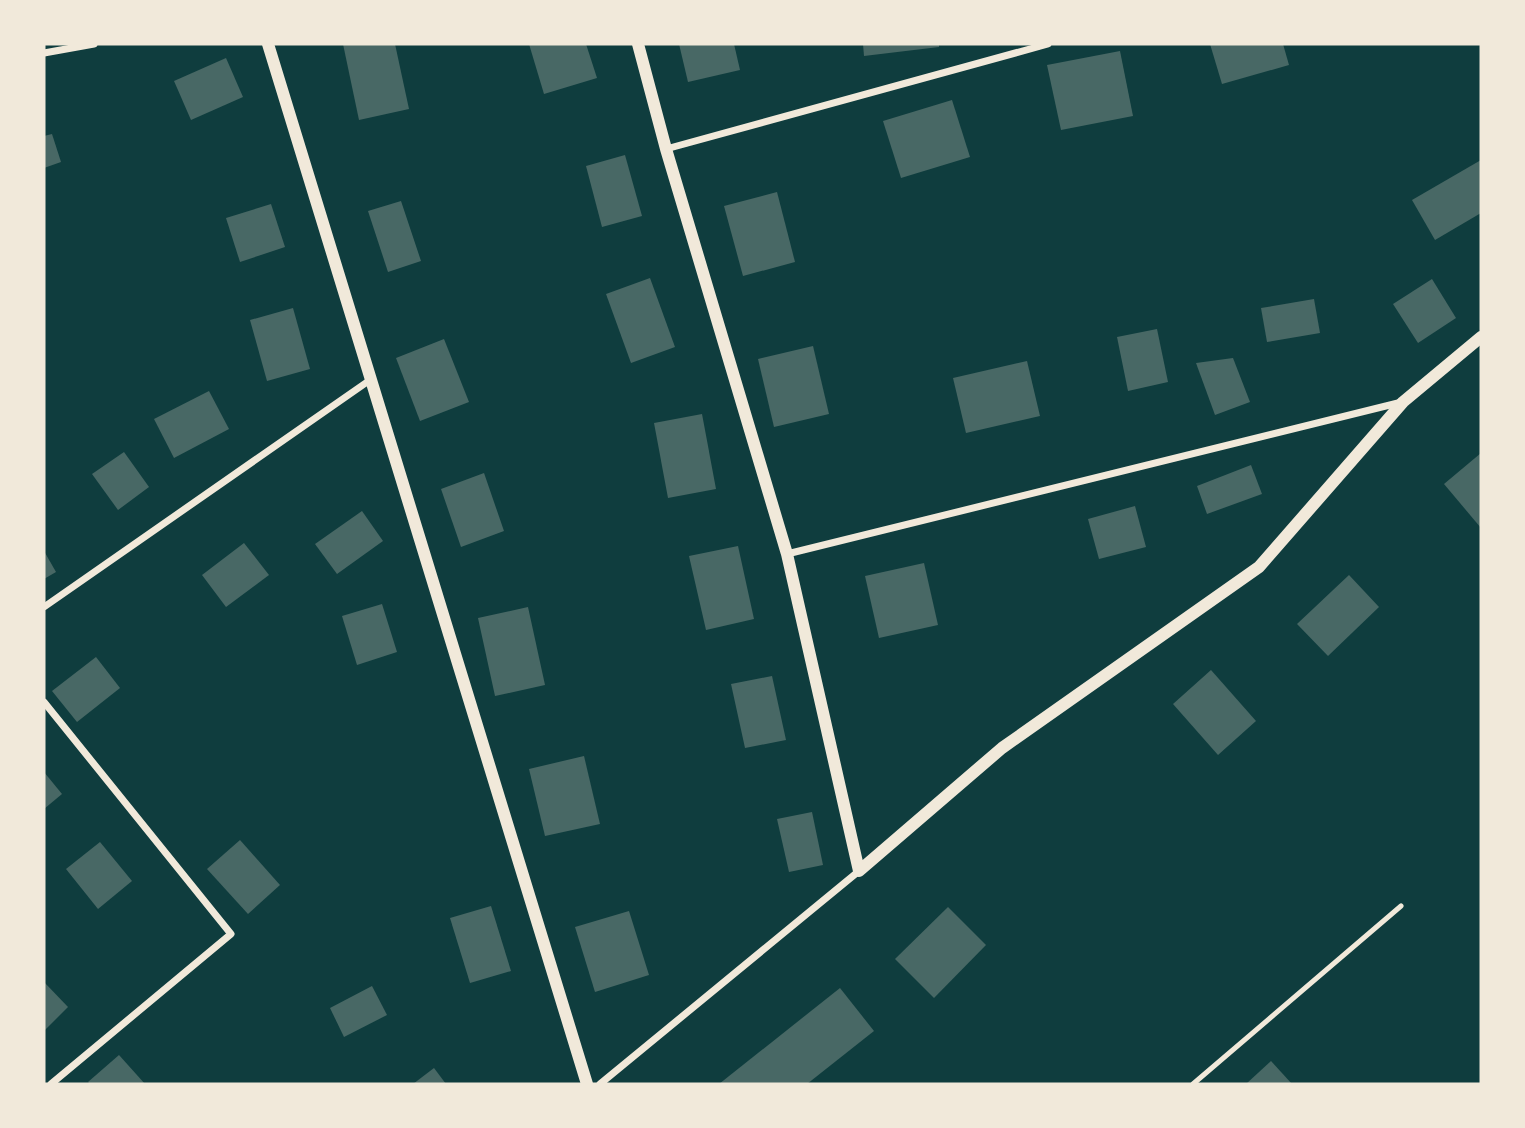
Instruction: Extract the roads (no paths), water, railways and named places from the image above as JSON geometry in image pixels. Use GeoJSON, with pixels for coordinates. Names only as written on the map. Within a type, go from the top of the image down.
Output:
{"type":"FeatureCollection","features":[{"type":"Feature","properties":{"kind":"street"},"geometry":{"type":"LineString","coordinates":[[44,53],[94,44]]}},
{"type":"Feature","properties":{"kind":"street"},"geometry":{"type":"LineString","coordinates":[[268,44],[587,1084]]}},
{"type":"Feature","properties":{"kind":"street"},"geometry":{"type":"LineString","coordinates":[[638,44],[666,149],[788,554],[859,871]]}},
{"type":"Feature","properties":{"kind":"street"},"geometry":{"type":"LineString","coordinates":[[666,149],[1048,44]]}},
{"type":"Feature","properties":{"kind":"street"},"geometry":{"type":"LineString","coordinates":[[600,1084],[859,871],[1002,748],[1259,567],[1403,402],[1481,337]]}},
{"type":"Feature","properties":{"kind":"street"},"geometry":{"type":"LineString","coordinates":[[44,607],[370,380]]}},
{"type":"Feature","properties":{"kind":"street"},"geometry":{"type":"LineString","coordinates":[[788,554],[1403,402]]}},
{"type":"Feature","properties":{"kind":"street"},"geometry":{"type":"LineString","coordinates":[[44,702],[231,934],[51,1084]]}},
{"type":"Feature","properties":{"kind":"lane"},"geometry":{"type":"LineString","coordinates":[[1193,1084],[1401,906]]}}]}
